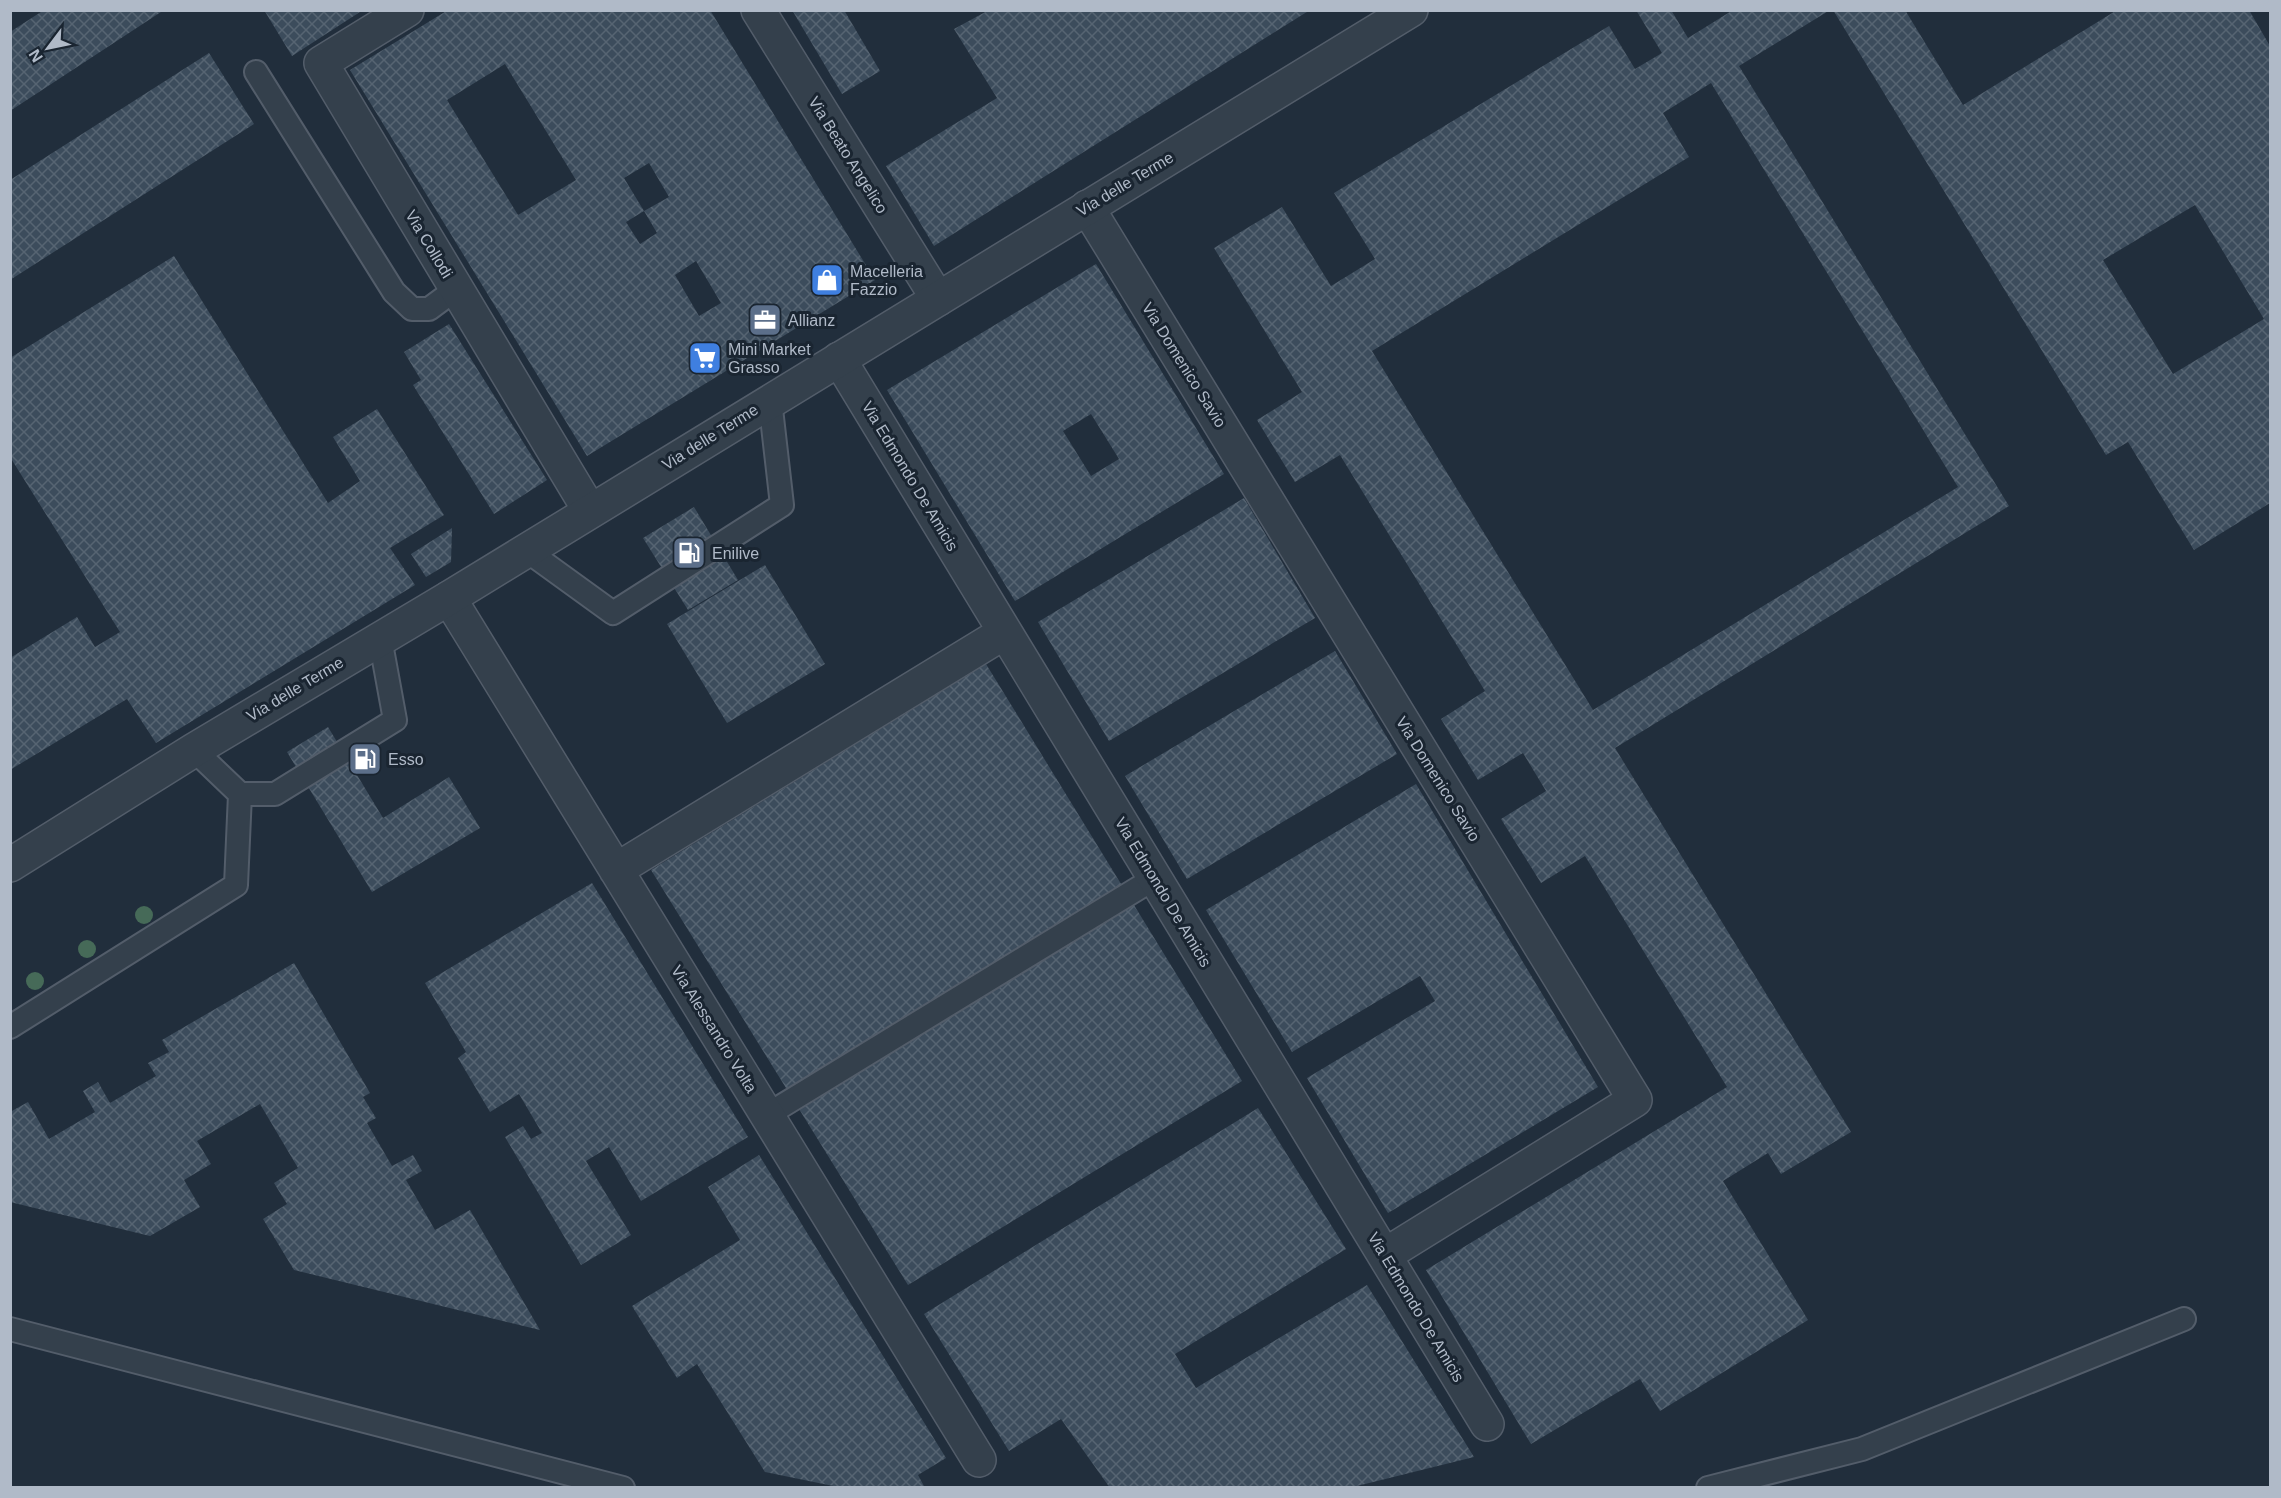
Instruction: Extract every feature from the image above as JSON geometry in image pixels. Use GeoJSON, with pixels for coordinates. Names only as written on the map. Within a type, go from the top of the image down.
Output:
{"type":"FeatureCollection","features":[{"type":"Feature","properties":{"kind":"street","name":"Via Collodi"},"geometry":{"type":"LineString","coordinates":[[407,10],[321,63],[590,511]]}},
{"type":"Feature","properties":{"kind":"street","name":"Via Beato Angelico"},"geometry":{"type":"LineString","coordinates":[[758,10],[938,299]]}},
{"type":"Feature","properties":{"kind":"street","name":"Via delle Terme"},"geometry":{"type":"LineString","coordinates":[[10,865],[194,750],[448,598],[1411,10]]}},
{"type":"Feature","properties":{"kind":"street","name":"Via Domenico Savio"},"geometry":{"type":"LineString","coordinates":[[1087,207],[1635,1100],[1384,1255]]}},
{"type":"Feature","properties":{"kind":"street","name":"Via Edmondo De Amicis"},"geometry":{"type":"LineString","coordinates":[[839,359],[1487,1424]]}},
{"type":"Feature","properties":{"kind":"street","name":"Via Alessandro Volta"},"geometry":{"type":"LineString","coordinates":[[448,598],[979,1460]]}},
{"type":"Feature","properties":{"kind":"street"},"geometry":{"type":"LineString","coordinates":[[616,870],[1005,632]]}},
{"type":"Feature","properties":{"kind":"lane"},"geometry":{"type":"LineString","coordinates":[[256,72],[394,292],[412,309],[429,309],[456,289]]}},
{"type":"Feature","properties":{"kind":"lane"},"geometry":{"type":"LineString","coordinates":[[526,550],[613,613],[782,506],[770,400]]}},
{"type":"Feature","properties":{"kind":"lane"},"geometry":{"type":"LineString","coordinates":[[194,750],[240,794],[275,794],[395,720],[380,638]]}},
{"type":"Feature","properties":{"kind":"lane"},"geometry":{"type":"LineString","coordinates":[[10,1027],[236,885],[240,794]]}},
{"type":"Feature","properties":{"kind":"lane"},"geometry":{"type":"LineString","coordinates":[[767,1115],[1155,878]]}},
{"type":"Feature","properties":{"kind":"lane"},"geometry":{"type":"LineString","coordinates":[[1708,1488],[1862,1449],[2184,1319]]}},
{"type":"Feature","properties":{"kind":"lane"},"geometry":{"type":"LineString","coordinates":[[10,1329],[623,1488]]}},
{"type":"Feature","properties":{"kind":"building"},"geometry":{"type":"Polygon","coordinates":[[[44,10],[164,10],[10,111],[10,32],[44,10]]]}},
{"type":"Feature","properties":{"kind":"building"},"geometry":{"type":"Polygon","coordinates":[[[264,10],[363,10],[292,56],[264,10]]]}},
{"type":"Feature","properties":{"kind":"building"},"geometry":{"type":"Polygon","coordinates":[[[448,10],[710,10],[875,280],[587,456],[350,70],[448,10]],[[505,64],[447,100],[518,215],[576,180],[505,64]],[[649,163],[624,178],[644,211],[669,197],[649,163]],[[644,211],[626,222],[640,244],[657,233],[644,211]],[[696,261],[675,275],[699,316],[721,303],[696,261]]]}},
{"type":"Feature","properties":{"kind":"building"},"geometry":{"type":"Polygon","coordinates":[[[792,10],[844,10],[880,71],[842,94],[792,10]]]}},
{"type":"Feature","properties":{"kind":"building"},"geometry":{"type":"Polygon","coordinates":[[[989,10],[1310,10],[934,246],[886,166],[997,98],[954,29],[989,10]]]}},
{"type":"Feature","properties":{"kind":"building"},"geometry":{"type":"Polygon","coordinates":[[[1636,10],[1671,10],[1688,38],[1733,10],[1830,10],[1739,66],[2009,506],[1615,748],[1851,1132],[1781,1174],[1768,1153],[1723,1181],[1808,1320],[1660,1411],[1640,1379],[1531,1444],[1426,1270],[1727,1087],[1585,856],[1541,883],[1501,819],[1546,791],[1523,753],[1478,780],[1441,719],[1485,691],[1340,455],[1295,482],[1257,420],[1302,392],[1214,248],[1282,207],[1331,286],[1375,259],[1334,193],[1609,26],[1635,69],[1662,53],[1636,10]],[[1711,83],[1663,113],[1689,157],[1372,351],[1593,710],[1958,487],[1711,83]]]}},
{"type":"Feature","properties":{"kind":"building"},"geometry":{"type":"Polygon","coordinates":[[[1833,10],[1905,10],[1963,105],[2117,10],[2249,10],[2270,46],[2270,503],[2194,550],[2128,442],[2106,455],[1833,10]],[[2195,205],[2103,260],[2173,374],[2264,319],[2195,205]]]}},
{"type":"Feature","properties":{"kind":"building"},"geometry":{"type":"Polygon","coordinates":[[[209,53],[254,124],[10,280],[10,180],[209,53]]]}},
{"type":"Feature","properties":{"kind":"building"},"geometry":{"type":"Polygon","coordinates":[[[174,256],[328,503],[360,481],[333,437],[377,409],[444,515],[390,548],[415,585],[156,743],[127,699],[10,770],[10,658],[77,617],[95,647],[120,632],[10,457],[10,358],[174,256]]]}},
{"type":"Feature","properties":{"kind":"building"},"geometry":{"type":"Polygon","coordinates":[[[1096,264],[1224,474],[1015,601],[887,390],[1096,264]],[[1091,414],[1063,431],[1091,476],[1119,459],[1091,414]]]}},
{"type":"Feature","properties":{"kind":"building"},"geometry":{"type":"Polygon","coordinates":[[[449,324],[547,480],[494,514],[413,385],[421,380],[404,352],[449,324]]]}},
{"type":"Feature","properties":{"kind":"building"},"geometry":{"type":"Polygon","coordinates":[[[1244,498],[1315,618],[1109,741],[1038,622],[1244,498]]]}},
{"type":"Feature","properties":{"kind":"building"},"geometry":{"type":"Polygon","coordinates":[[[694,507],[738,580],[688,610],[643,538],[694,507]]]}},
{"type":"Feature","properties":{"kind":"building"},"geometry":{"type":"Polygon","coordinates":[[[452,528],[451,562],[426,577],[411,554],[452,528]]]}},
{"type":"Feature","properties":{"kind":"building"},"geometry":{"type":"Polygon","coordinates":[[[765,565],[825,664],[727,723],[667,624],[765,565]]]}},
{"type":"Feature","properties":{"kind":"building"},"geometry":{"type":"Polygon","coordinates":[[[1335,651],[1397,754],[1187,879],[1125,776],[1335,651]]]}},
{"type":"Feature","properties":{"kind":"building"},"geometry":{"type":"Polygon","coordinates":[[[986,664],[1242,1081],[908,1285],[651,870],[986,664]]]}},
{"type":"Feature","properties":{"kind":"building"},"geometry":{"type":"Polygon","coordinates":[[[328,727],[383,818],[449,777],[480,828],[372,892],[287,752],[328,727]]]}},
{"type":"Feature","properties":{"kind":"building"},"geometry":{"type":"Polygon","coordinates":[[[1416,784],[1598,1087],[1388,1213],[1307,1078],[1435,1001],[1420,976],[1292,1052],[1206,910],[1416,784]]]}},
{"type":"Feature","properties":{"kind":"building"},"geometry":{"type":"Polygon","coordinates":[[[592,883],[748,1137],[641,1201],[609,1147],[586,1161],[631,1235],[581,1265],[505,1137],[523,1126],[531,1139],[542,1133],[519,1094],[490,1112],[458,1058],[466,1052],[425,983],[592,883]]]}},
{"type":"Feature","properties":{"kind":"building"},"geometry":{"type":"Polygon","coordinates":[[[294,963],[370,1093],[363,1097],[376,1118],[367,1123],[392,1166],[413,1155],[422,1171],[406,1180],[435,1230],[470,1210],[540,1330],[294,1270],[263,1219],[287,1204],[274,1183],[298,1168],[260,1104],[197,1141],[211,1164],[184,1180],[200,1207],[150,1236],[10,1202],[10,1112],[28,1102],[49,1139],[95,1112],[83,1091],[98,1082],[110,1103],[156,1076],[148,1063],[169,1052],[162,1040],[294,963]]]}},
{"type":"Feature","properties":{"kind":"building"},"geometry":{"type":"Polygon","coordinates":[[[1258,1108],[1346,1249],[1175,1354],[1196,1388],[1367,1285],[1474,1457],[1349,1488],[1110,1488],[1061,1419],[1009,1451],[924,1314],[1258,1108]]]}},
{"type":"Feature","properties":{"kind":"building"},"geometry":{"type":"Polygon","coordinates":[[[759,1155],[946,1458],[918,1475],[925,1488],[843,1488],[765,1472],[697,1364],[677,1378],[632,1306],[740,1240],[708,1187],[759,1155]]]}},
{"type":"Feature","properties":{"kind":"place","name":"Macelleria Fazzio"},"geometry":{"type":"Point","coordinates":[827,280]}},
{"type":"Feature","properties":{"kind":"place","name":"Allianz"},"geometry":{"type":"Point","coordinates":[765,320]}},
{"type":"Feature","properties":{"kind":"place","name":"Mini Market Grasso"},"geometry":{"type":"Point","coordinates":[705,358]}},
{"type":"Feature","properties":{"kind":"place","name":"Enilive"},"geometry":{"type":"Point","coordinates":[689,553]}},
{"type":"Feature","properties":{"kind":"place","name":"Esso"},"geometry":{"type":"Point","coordinates":[365,759]}}]}
